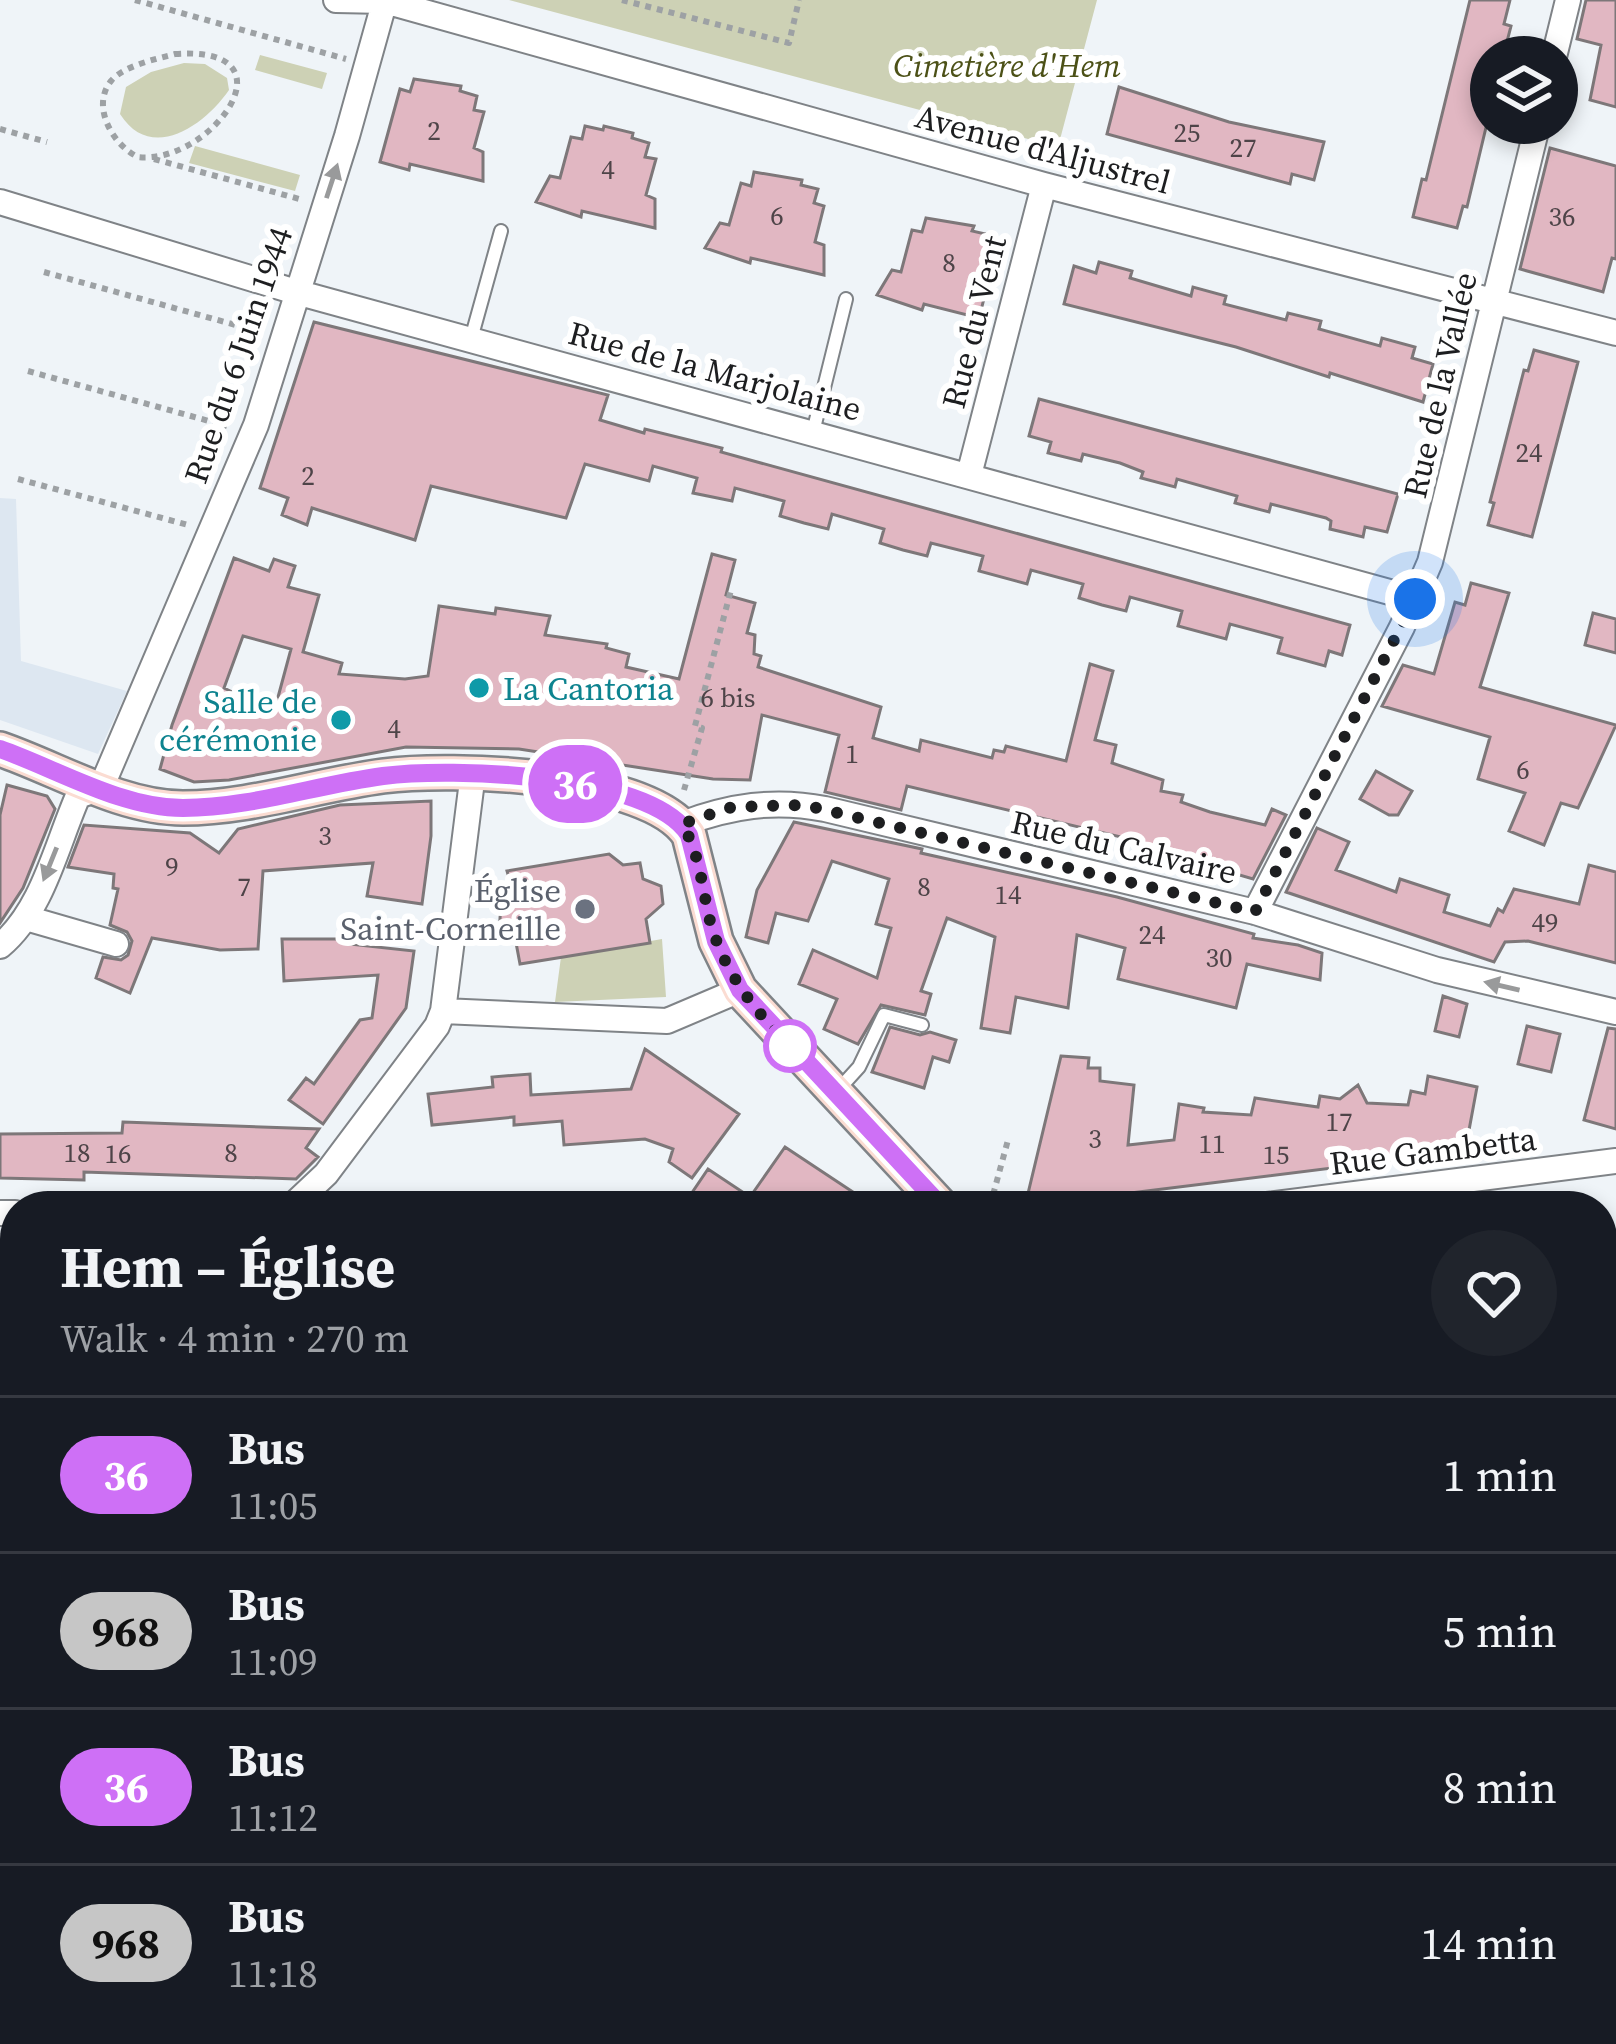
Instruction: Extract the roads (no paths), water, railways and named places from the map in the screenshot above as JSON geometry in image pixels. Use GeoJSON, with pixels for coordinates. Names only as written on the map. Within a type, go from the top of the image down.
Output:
{"type":"FeatureCollection","features":[{"type":"Feature","properties":{"kind":"main road"},"geometry":{"type":"LineString","coordinates":[[0,749],[101,788],[179,808],[230,804],[382,776],[473,773],[596,788],[675,818],[692,844],[716,941],[740,990],[927,1191]]}},
{"type":"Feature","properties":{"kind":"street","name":"Avenue d'Aljustrel"},"geometry":{"type":"LineString","coordinates":[[336,0],[384,0],[1044,185],[1616,333]]}},
{"type":"Feature","properties":{"kind":"street","name":"Rue du 6 Juin 1944"},"geometry":{"type":"LineString","coordinates":[[0,946],[26,918],[78,796],[101,788],[253,433],[384,0]]}},
{"type":"Feature","properties":{"kind":"street"},"geometry":{"type":"LineString","coordinates":[[1559,36],[1568,0]]}},
{"type":"Feature","properties":{"kind":"street","name":"Rue de la Vallée"},"geometry":{"type":"LineString","coordinates":[[1255,912],[1415,599],[1447,503],[1533,144]]}},
{"type":"Feature","properties":{"kind":"street","name":"Rue du Vent"},"geometry":{"type":"LineString","coordinates":[[969,475],[1044,185]]}},
{"type":"Feature","properties":{"kind":"street","name":"Rue de la Marjolaine"},"geometry":{"type":"LineString","coordinates":[[0,202],[296,292],[1415,599]]}},
{"type":"Feature","properties":{"kind":"street"},"geometry":{"type":"LineString","coordinates":[[310,1191],[427,1044],[442,1011],[473,773]]}},
{"type":"Feature","properties":{"kind":"street","name":"Rue du Calvaire"},"geometry":{"type":"LineString","coordinates":[[675,818],[732,807],[804,805],[1255,912],[1437,970],[1616,1012]]}},
{"type":"Feature","properties":{"kind":"street"},"geometry":{"type":"LineString","coordinates":[[26,918],[116,944]]}},
{"type":"Feature","properties":{"kind":"street"},"geometry":{"type":"LineString","coordinates":[[442,1011],[668,1021],[740,990]]}},
{"type":"Feature","properties":{"kind":"street","name":"Rue Gambetta"},"geometry":{"type":"LineString","coordinates":[[1377,1191],[1616,1161]]}},
{"type":"Feature","properties":{"kind":"lane"},"geometry":{"type":"LineString","coordinates":[[471,339],[501,231]]}},
{"type":"Feature","properties":{"kind":"lane"},"geometry":{"type":"LineString","coordinates":[[813,432],[846,299]]}},
{"type":"Feature","properties":{"kind":"lane"},"geometry":{"type":"LineString","coordinates":[[834,1095],[860,1067],[884,1015],[922,1025]]}},
{"type":"Feature","properties":{"kind":"place","name":"La Cantoria"},"geometry":{"type":"Point","coordinates":[479,688]}},
{"type":"Feature","properties":{"kind":"place","name":"Salle de cérémonie"},"geometry":{"type":"Point","coordinates":[341,720]}},
{"type":"Feature","properties":{"kind":"place","name":"Église Saint-Corneille"},"geometry":{"type":"Point","coordinates":[585,909]}},
{"type":"Feature","properties":{"kind":"park label","name":"Cimetière d'Hem"},"geometry":{"type":"Point","coordinates":[1007,65]}}]}
